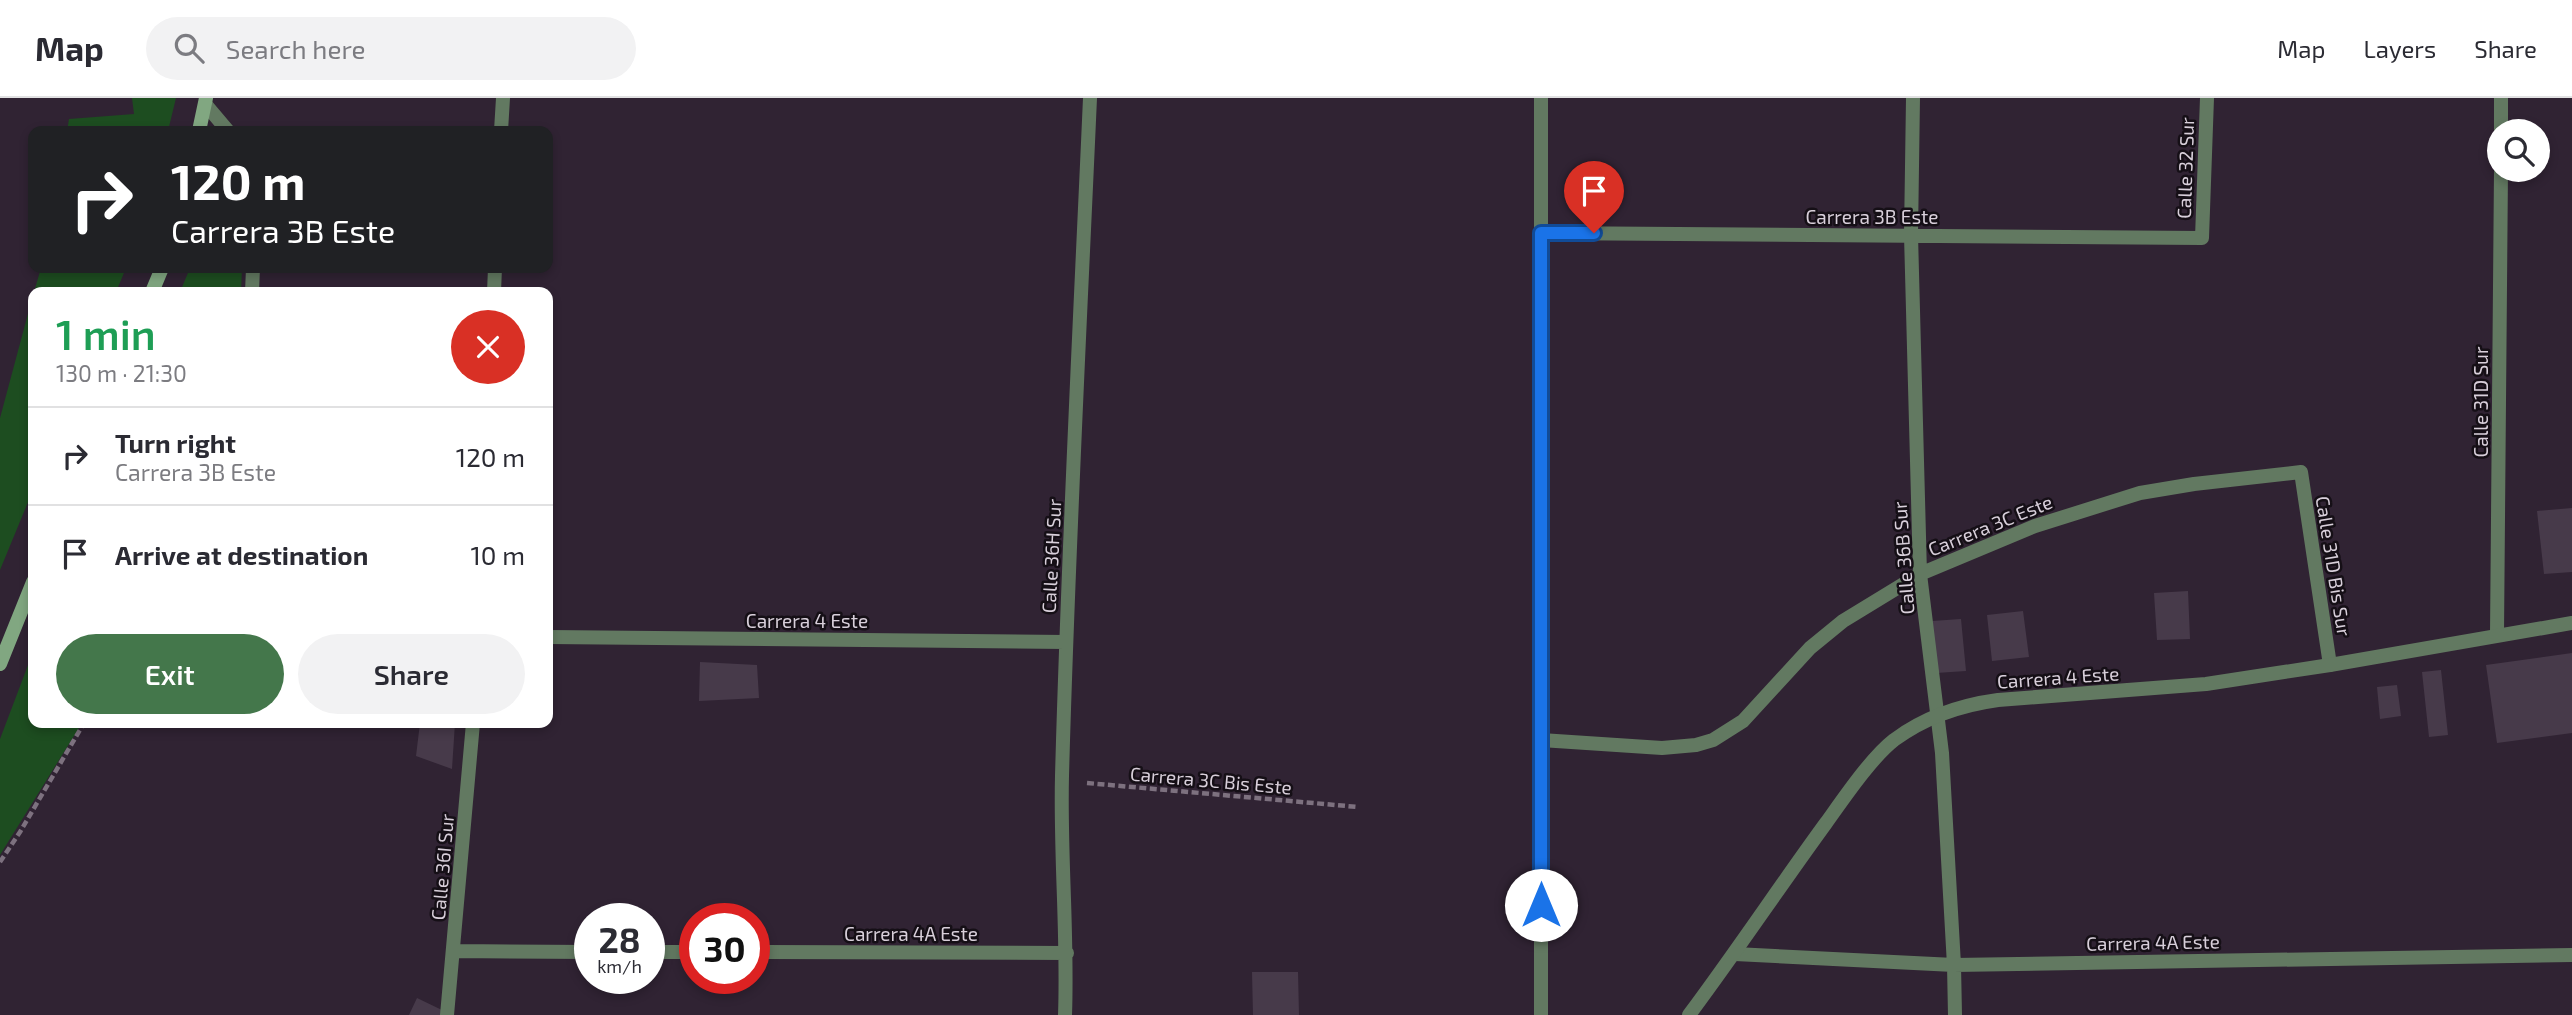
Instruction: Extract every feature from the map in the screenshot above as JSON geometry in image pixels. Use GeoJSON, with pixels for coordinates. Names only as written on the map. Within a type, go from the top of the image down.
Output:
{"type":"FeatureCollection","features":[{"type":"Feature","properties":{"kind":"main road"},"geometry":{"type":"LineString","coordinates":[[200,126],[206,102]]}},
{"type":"Feature","properties":{"kind":"main road"},"geometry":{"type":"LineString","coordinates":[[0,664],[28,594]]}},
{"type":"Feature","properties":{"kind":"street"},"geometry":{"type":"LineString","coordinates":[[502,126],[503,98]]}},
{"type":"Feature","properties":{"kind":"street","name":"Calle 36H Sur"},"geometry":{"type":"LineString","coordinates":[[1065,1015],[1067,953],[1062,781],[1090,98]]}},
{"type":"Feature","properties":{"kind":"street"},"geometry":{"type":"LineString","coordinates":[[1541,98],[1541,1015]]}},
{"type":"Feature","properties":{"kind":"street","name":"Calle 36B Sur"},"geometry":{"type":"LineString","coordinates":[[1913,98],[1911,235],[1920,574],[1942,753],[1955,1015]]}},
{"type":"Feature","properties":{"kind":"street","name":"Calle 32 Sur"},"geometry":{"type":"LineString","coordinates":[[2202,238],[2207,98]]}},
{"type":"Feature","properties":{"kind":"street"},"geometry":{"type":"LineString","coordinates":[[2501,98],[2501,119]]}},
{"type":"Feature","properties":{"kind":"street"},"geometry":{"type":"LineString","coordinates":[[206,102],[224,126]]}},
{"type":"Feature","properties":{"kind":"street","name":"Calle 31D Sur"},"geometry":{"type":"LineString","coordinates":[[2497,634],[2501,182]]}},
{"type":"Feature","properties":{"kind":"street","name":"Carrera 3B Este"},"geometry":{"type":"LineString","coordinates":[[1541,233],[2202,238]]}},
{"type":"Feature","properties":{"kind":"street","name":"Carrera 3C Este"},"geometry":{"type":"LineString","coordinates":[[1541,740],[1662,748],[1696,745],[1713,740],[1743,721],[1810,648],[1843,621],[1920,574],[2035,526],[2140,493],[2301,472]]}},
{"type":"Feature","properties":{"kind":"street","name":"Calle 31D Bis Sur"},"geometry":{"type":"LineString","coordinates":[[2301,472],[2330,666]]}},
{"type":"Feature","properties":{"kind":"street","name":"Carrera 4 Este"},"geometry":{"type":"LineString","coordinates":[[1689,1015],[1735,954],[1805,852],[1878,756],[1894,740],[1938,715],[1969,704],[1998,700],[2181,687],[2330,666],[2572,622]]}},
{"type":"Feature","properties":{"kind":"street","name":"Carrera 4 Este"},"geometry":{"type":"LineString","coordinates":[[553,638],[1066,642]]}},
{"type":"Feature","properties":{"kind":"street","name":"Calle 36I Sur"},"geometry":{"type":"LineString","coordinates":[[447,1015],[473,728]]}},
{"type":"Feature","properties":{"kind":"street"},"geometry":{"type":"LineString","coordinates":[[454,951],[574,951]]}},
{"type":"Feature","properties":{"kind":"street","name":"Carrera 4A Este"},"geometry":{"type":"LineString","coordinates":[[770,952],[1067,953]]}},
{"type":"Feature","properties":{"kind":"street","name":"Carrera 4A Este"},"geometry":{"type":"LineString","coordinates":[[1735,954],[1954,965],[2572,955]]}},
{"type":"Feature","properties":{"kind":"path"},"geometry":{"type":"LineString","coordinates":[[0,862],[81,728]]}},
{"type":"Feature","properties":{"kind":"path","name":"Carrera 3C Bis Este"},"geometry":{"type":"LineString","coordinates":[[1062,781],[1358,807]]}},
{"type":"Feature","properties":{"kind":"green space"},"geometry":{"type":"Polygon","coordinates":[[[132,98],[176,98],[169,126],[68,126],[69,119],[134,114],[132,98]]]}},
{"type":"Feature","properties":{"kind":"green space"},"geometry":{"type":"Polygon","coordinates":[[[40,273],[124,273],[118,287],[35,287],[40,273]]]}},
{"type":"Feature","properties":{"kind":"green space"},"geometry":{"type":"Polygon","coordinates":[[[188,273],[242,273],[241,287],[182,287],[188,273]]]}},
{"type":"Feature","properties":{"kind":"green space"},"geometry":{"type":"Polygon","coordinates":[[[28,314],[28,502],[0,570],[0,418],[28,314]]]}},
{"type":"Feature","properties":{"kind":"green space"},"geometry":{"type":"Polygon","coordinates":[[[28,665],[28,728],[79,728],[0,855],[0,739],[28,665]]]}},
{"type":"Feature","properties":{"kind":"building"},"geometry":{"type":"Polygon","coordinates":[[[2572,508],[2572,572],[2544,574],[2537,511],[2572,508]]]}},
{"type":"Feature","properties":{"kind":"building"},"geometry":{"type":"Polygon","coordinates":[[[2188,591],[2190,639],[2157,640],[2154,593],[2188,591]]]}},
{"type":"Feature","properties":{"kind":"building"},"geometry":{"type":"Polygon","coordinates":[[[2023,611],[2029,657],[1992,661],[1987,615],[2023,611]]]}},
{"type":"Feature","properties":{"kind":"building"},"geometry":{"type":"Polygon","coordinates":[[[1961,619],[1966,671],[1936,673],[1932,621],[1961,619]]]}},
{"type":"Feature","properties":{"kind":"building"},"geometry":{"type":"Polygon","coordinates":[[[2572,653],[2572,733],[2497,743],[2486,665],[2572,653]]]}},
{"type":"Feature","properties":{"kind":"building"},"geometry":{"type":"Polygon","coordinates":[[[700,662],[757,665],[759,698],[699,701],[700,662]]]}},
{"type":"Feature","properties":{"kind":"building"},"geometry":{"type":"Polygon","coordinates":[[[2441,670],[2448,735],[2429,737],[2422,672],[2441,670]]]}},
{"type":"Feature","properties":{"kind":"building"},"geometry":{"type":"Polygon","coordinates":[[[2397,685],[2401,716],[2380,719],[2377,687],[2397,685]]]}},
{"type":"Feature","properties":{"kind":"building"},"geometry":{"type":"Polygon","coordinates":[[[419,728],[455,728],[452,769],[416,756],[419,728]]]}},
{"type":"Feature","properties":{"kind":"building"},"geometry":{"type":"Polygon","coordinates":[[[1252,972],[1298,972],[1299,1015],[1253,1015],[1252,972]]]}},
{"type":"Feature","properties":{"kind":"building"},"geometry":{"type":"Polygon","coordinates":[[[417,998],[444,1011],[442,1015],[409,1015],[417,998]]]}},
{"type":"Feature","properties":{"kind":"route"},"geometry":{"type":"LineString","coordinates":[[1541,905],[1541,233],[1594,233]]}}]}
